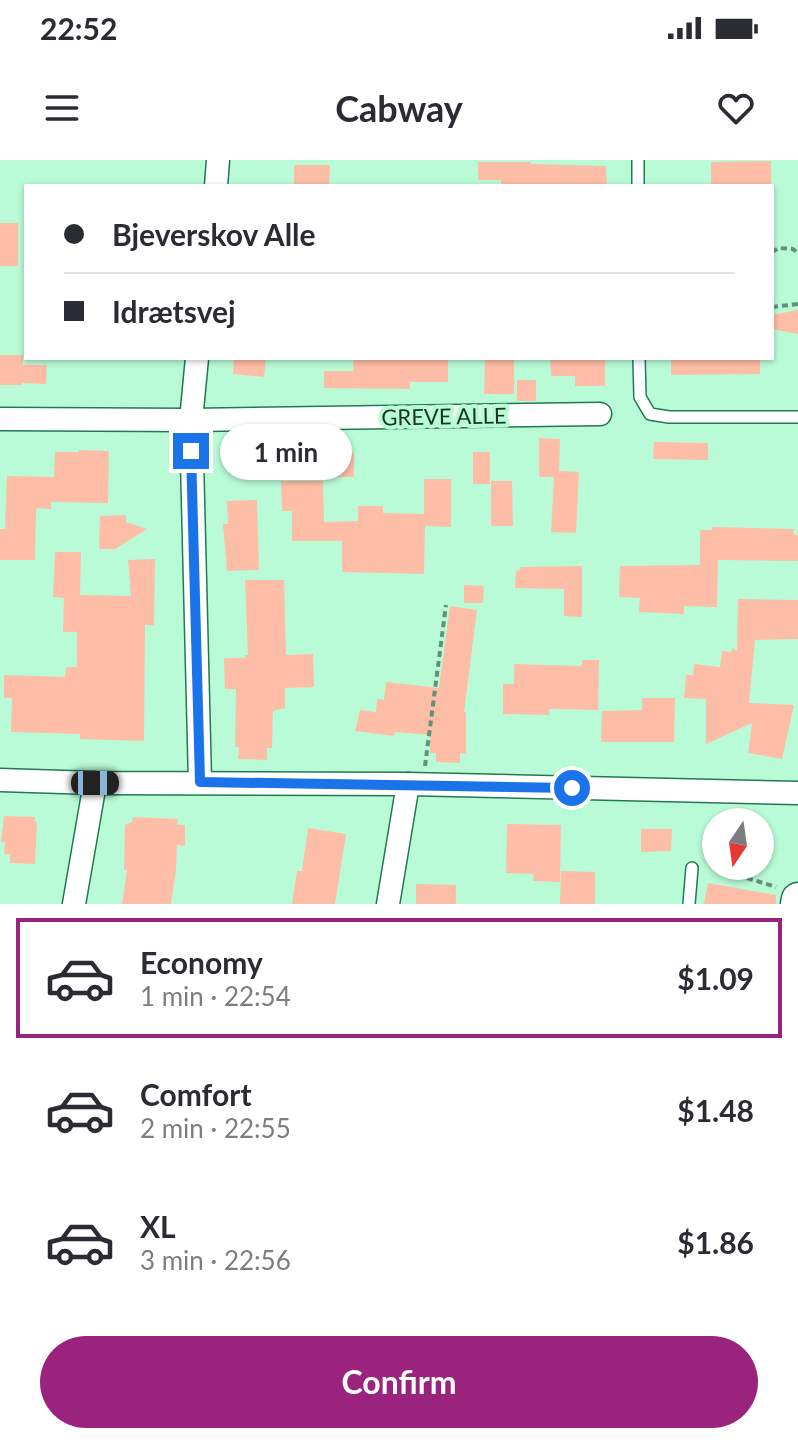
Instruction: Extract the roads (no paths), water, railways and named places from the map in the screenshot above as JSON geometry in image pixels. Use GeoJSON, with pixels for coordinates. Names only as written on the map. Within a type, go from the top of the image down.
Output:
{"type":"FeatureCollection","features":[{"type":"Feature","properties":{"kind":"street"},"geometry":{"type":"LineString","coordinates":[[216,184],[218,160]]}},
{"type":"Feature","properties":{"kind":"street"},"geometry":{"type":"LineString","coordinates":[[197,360],[191,420],[200,782]]}},
{"type":"Feature","properties":{"kind":"street","name":"GREVE ALLE"},"geometry":{"type":"LineString","coordinates":[[0,419],[191,420],[600,414]]}},
{"type":"Feature","properties":{"kind":"street"},"geometry":{"type":"LineString","coordinates":[[0,780],[416,784],[798,793]]}},
{"type":"Feature","properties":{"kind":"street"},"geometry":{"type":"LineString","coordinates":[[74,904],[95,783]]}},
{"type":"Feature","properties":{"kind":"street"},"geometry":{"type":"LineString","coordinates":[[388,904],[416,784]]}},
{"type":"Feature","properties":{"kind":"lane"},"geometry":{"type":"LineString","coordinates":[[638,160],[638,184]]}},
{"type":"Feature","properties":{"kind":"lane"},"geometry":{"type":"LineString","coordinates":[[639,360],[640,397],[650,414],[669,417],[798,417]]}},
{"type":"Feature","properties":{"kind":"lane"},"geometry":{"type":"LineString","coordinates":[[689,904],[692,868]]}}]}
